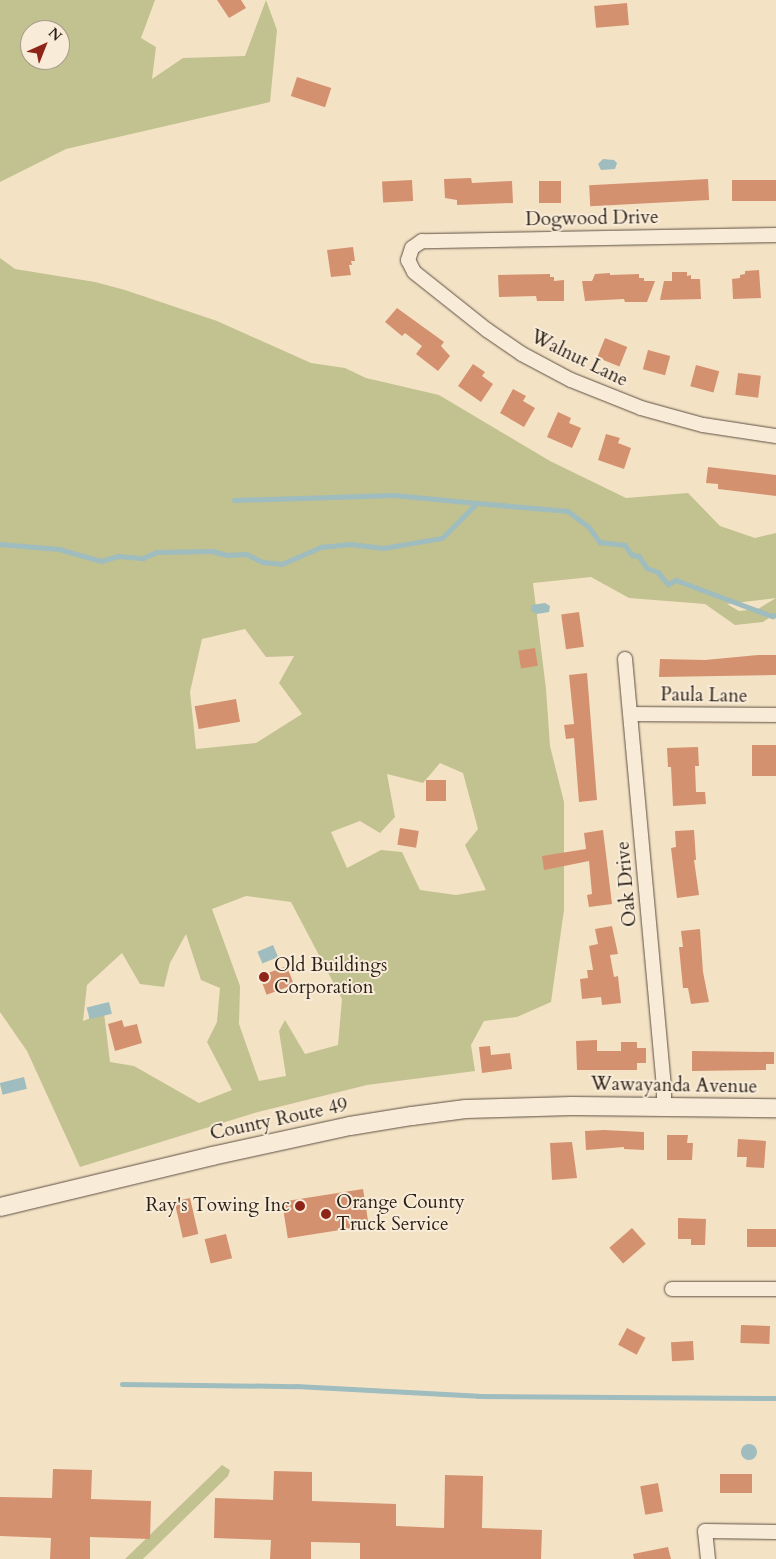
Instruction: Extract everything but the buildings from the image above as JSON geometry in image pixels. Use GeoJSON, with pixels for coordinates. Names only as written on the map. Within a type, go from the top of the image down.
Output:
{"type":"FeatureCollection","features":[{"type":"Feature","properties":{"kind":"street","name":"Dogwood Drive"},"geometry":{"type":"LineString","coordinates":[[412,248],[422,241],[776,235]]}},
{"type":"Feature","properties":{"kind":"street","name":"Walnut Lane"},"geometry":{"type":"LineString","coordinates":[[412,248],[408,260],[410,266],[432,287],[522,354],[571,380],[641,408],[703,426],[776,436]]}},
{"type":"Feature","properties":{"kind":"street","name":"Oak Drive"},"geometry":{"type":"LineString","coordinates":[[625,659],[664,1106]]}},
{"type":"Feature","properties":{"kind":"street","name":"Paula Lane"},"geometry":{"type":"LineString","coordinates":[[631,714],[776,715]]}},
{"type":"Feature","properties":{"kind":"street","name":"Wawayanda Avenue"},"geometry":{"type":"LineString","coordinates":[[572,1106],[776,1108]]}},
{"type":"Feature","properties":{"kind":"street","name":"County Route 49"},"geometry":{"type":"LineString","coordinates":[[0,1207],[212,1156],[350,1126],[466,1109],[572,1106]]}},
{"type":"Feature","properties":{"kind":"street"},"geometry":{"type":"LineString","coordinates":[[672,1289],[776,1289]]}},
{"type":"Feature","properties":{"kind":"street"},"geometry":{"type":"LineString","coordinates":[[708,1559],[705,1531],[776,1532]]}},
{"type":"Feature","properties":{"kind":"shaded area"},"geometry":{"type":"Polygon","coordinates":[[[0,0],[155,0],[141,38],[156,47],[152,79],[183,58],[245,56],[266,0],[277,30],[270,102],[66,149],[0,182],[0,0]]]}},
{"type":"Feature","properties":{"kind":"shaded area"},"geometry":{"type":"Polygon","coordinates":[[[0,258],[15,269],[95,282],[125,290],[217,321],[311,363],[345,368],[366,378],[439,395],[550,461],[626,498],[688,493],[720,526],[755,538],[776,533],[776,598],[776,613],[763,622],[735,625],[705,604],[629,598],[591,577],[533,583],[546,689],[550,746],[564,802],[564,910],[551,1002],[517,1017],[484,1021],[471,1045],[475,1071],[367,1085],[258,1112],[80,1167],[27,1051],[0,1012],[0,258]],[[776,598],[727,604],[739,611],[758,609],[776,598]],[[245,629],[202,639],[190,692],[196,749],[256,743],[302,714],[279,683],[294,656],[266,657],[245,629]],[[440,763],[423,783],[387,774],[395,817],[380,833],[360,821],[331,832],[347,868],[381,850],[402,852],[420,890],[456,895],[486,890],[465,845],[478,829],[463,773],[440,763]],[[246,896],[212,909],[240,986],[239,1024],[259,1081],[286,1076],[279,1031],[285,1020],[305,1054],[338,1045],[342,999],[291,902],[246,896]],[[186,934],[170,963],[164,987],[140,984],[122,953],[87,985],[83,1021],[104,1013],[110,1062],[134,1066],[199,1103],[232,1090],[207,1042],[217,1022],[220,988],[201,980],[186,934]]]}},
{"type":"Feature","properties":{"kind":"shaded area"},"geometry":{"type":"Polygon","coordinates":[[[222,1465],[230,1470],[228,1476],[143,1559],[125,1559],[222,1465]]]}},
{"type":"Feature","properties":{"kind":"water"},"geometry":{"type":"Polygon","coordinates":[[[603,159],[614,160],[617,163],[615,169],[601,170],[598,164],[603,159]]]}},
{"type":"Feature","properties":{"kind":"water"},"geometry":{"type":"Polygon","coordinates":[[[545,603],[550,606],[549,612],[537,614],[531,611],[532,605],[545,603]]]}},
{"type":"Feature","properties":{"kind":"water"},"geometry":{"type":"Polygon","coordinates":[[[273,945],[278,957],[262,964],[257,952],[273,945]]]}},
{"type":"Feature","properties":{"kind":"water"},"geometry":{"type":"Polygon","coordinates":[[[109,1002],[112,1014],[90,1019],[87,1008],[109,1002]]]}},
{"type":"Feature","properties":{"kind":"water"},"geometry":{"type":"Polygon","coordinates":[[[24,1077],[27,1089],[3,1095],[0,1083],[24,1077]]]}},
{"type":"Feature","properties":{"kind":"water"},"geometry":{"type":"Polygon","coordinates":[[[749,1444],[755,1446],[757,1452],[755,1458],[749,1460],[743,1458],[741,1452],[743,1446],[749,1444]]]}},
{"type":"Feature","properties":{"kind":"waterway"},"geometry":{"type":"LineString","coordinates":[[234,500],[394,495],[477,503]]}},
{"type":"Feature","properties":{"kind":"waterway"},"geometry":{"type":"LineString","coordinates":[[0,544],[59,549],[101,561],[118,556],[143,558],[157,552],[212,551],[227,555],[246,554],[263,562],[282,564],[321,547],[350,544],[383,548],[442,538],[477,503],[568,511],[589,527],[600,542],[625,545],[632,555],[639,556],[647,568],[658,572],[668,584],[676,580],[772,616],[776,615]]}},
{"type":"Feature","properties":{"kind":"waterway"},"geometry":{"type":"LineString","coordinates":[[122,1384],[296,1386],[478,1396],[776,1398]]}},
{"type":"Feature","properties":{"kind":"place","name":"Old Buildings Corporation"},"geometry":{"type":"Point","coordinates":[264,977]}},
{"type":"Feature","properties":{"kind":"place","name":"Ray's Towing Inc"},"geometry":{"type":"Point","coordinates":[300,1206]}},
{"type":"Feature","properties":{"kind":"place","name":"Orange County Truck Service"},"geometry":{"type":"Point","coordinates":[326,1214]}}]}
